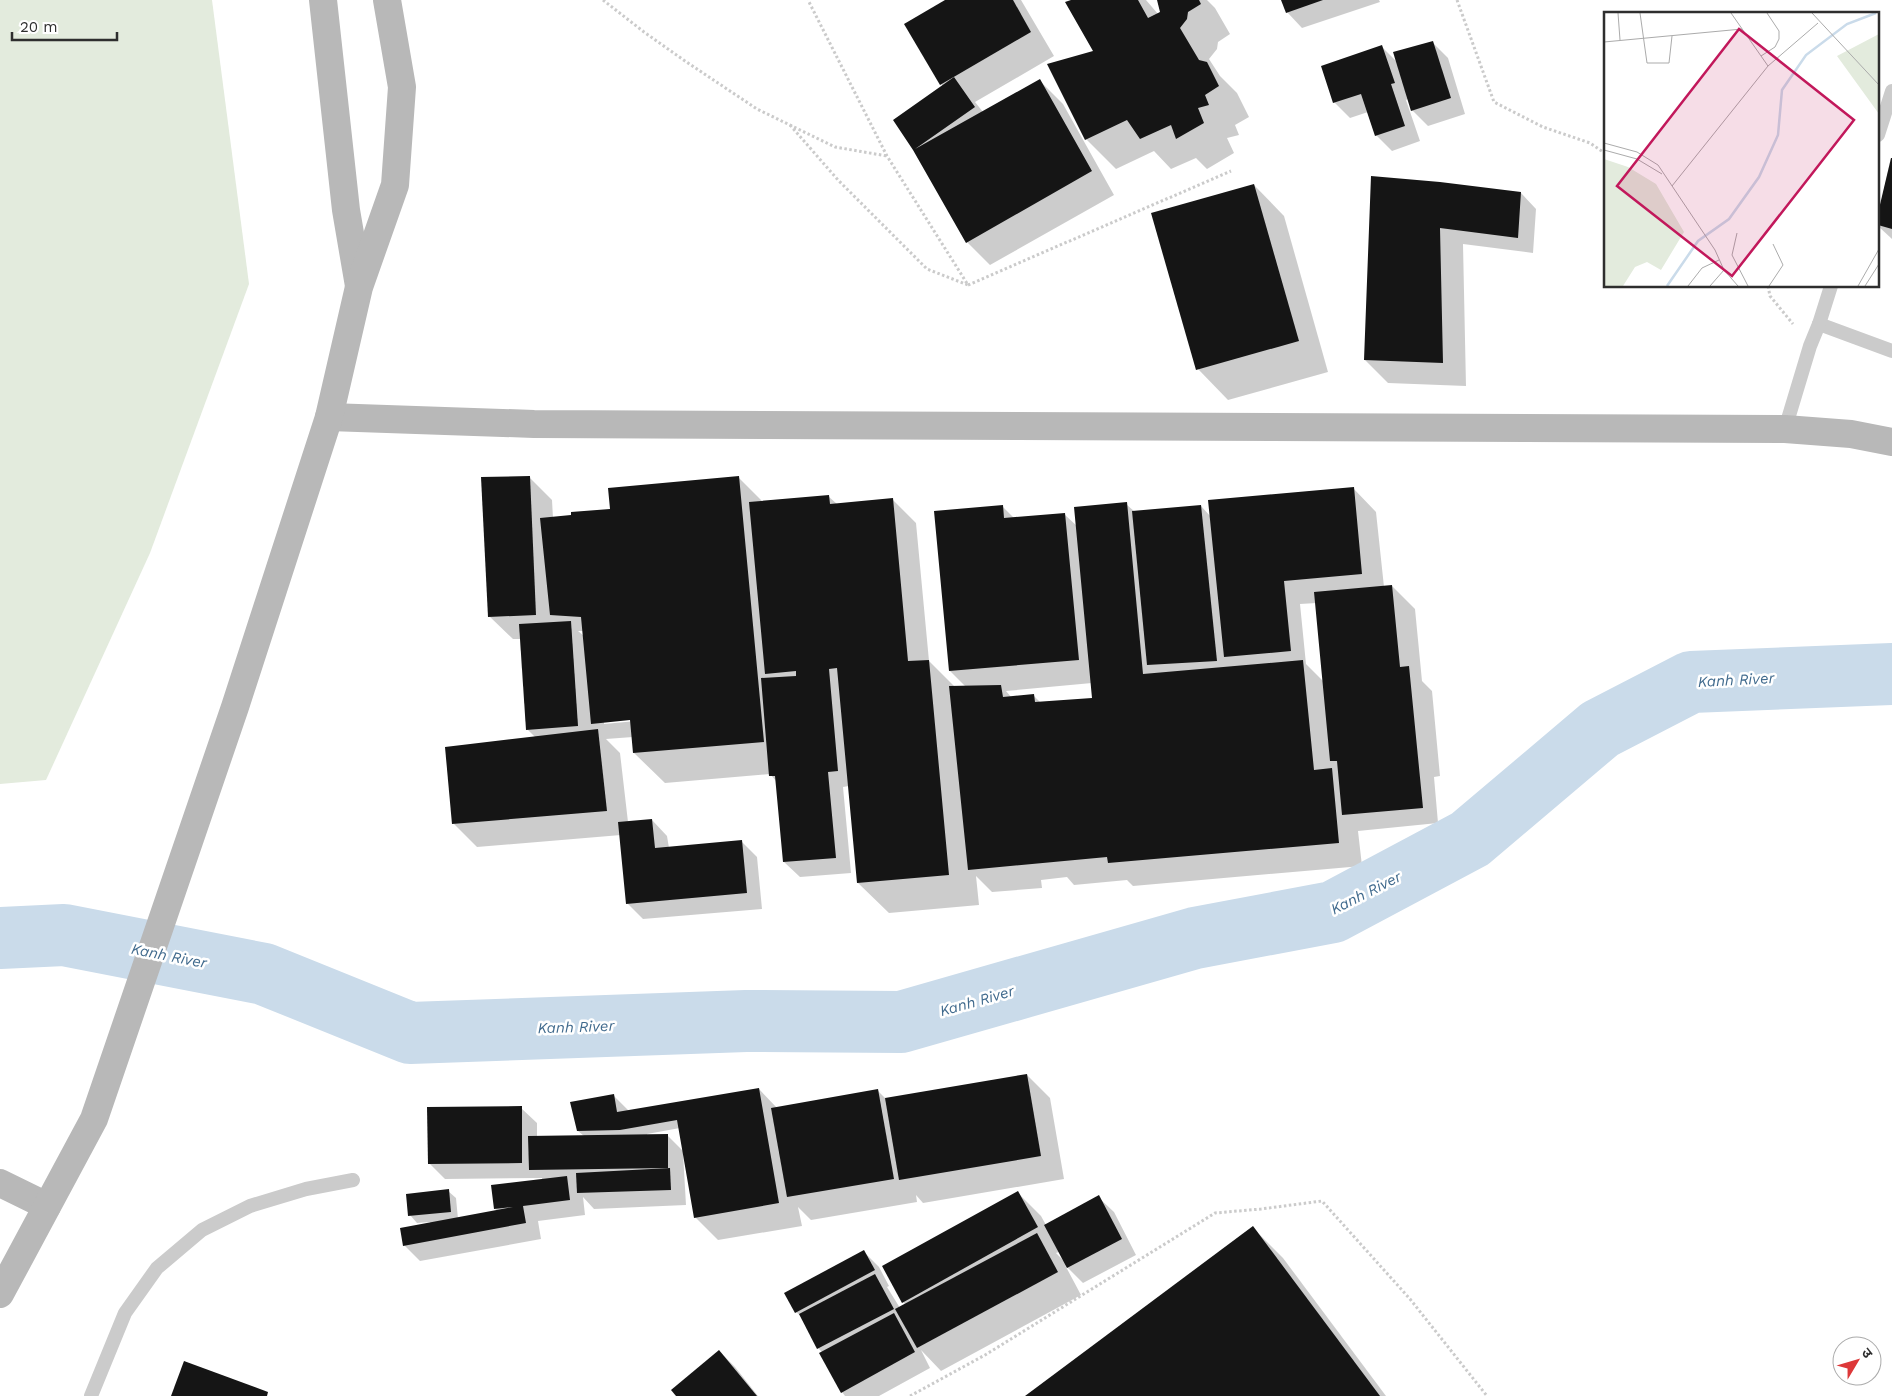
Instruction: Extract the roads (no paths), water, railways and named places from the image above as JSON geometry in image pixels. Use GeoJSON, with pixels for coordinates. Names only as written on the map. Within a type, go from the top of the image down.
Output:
{"type":"FeatureCollection","features":[{"type":"Feature","properties":{"kind":"main road"},"geometry":{"type":"LineString","coordinates":[[323,0],[346,210],[359,287]]}},
{"type":"Feature","properties":{"kind":"main road"},"geometry":{"type":"LineString","coordinates":[[0,1294],[94,1119],[235,707],[329,417],[359,287],[395,185],[402,87],[387,0]]}},
{"type":"Feature","properties":{"kind":"main road"},"geometry":{"type":"LineString","coordinates":[[329,417],[534,424],[1785,429],[1851,434],[1892,442]]}},
{"type":"Feature","properties":{"kind":"main road"},"geometry":{"type":"LineString","coordinates":[[0,1183],[47,1206]]}},
{"type":"Feature","properties":{"kind":"lane"},"geometry":{"type":"LineString","coordinates":[[1880,128],[1892,91]]}},
{"type":"Feature","properties":{"kind":"lane"},"geometry":{"type":"LineString","coordinates":[[1785,429],[1810,346],[1830,288]]}},
{"type":"Feature","properties":{"kind":"lane"},"geometry":{"type":"LineString","coordinates":[[1819,324],[1892,351]]}},
{"type":"Feature","properties":{"kind":"lane"},"geometry":{"type":"LineString","coordinates":[[91,1396],[124,1313],[157,1268],[202,1230],[250,1206],[306,1189],[354,1180]]}},
{"type":"Feature","properties":{"kind":"waterway","name":"Kanh River"},"geometry":{"type":"LineString","coordinates":[[0,938],[64,935],[264,974],[410,1033],[746,1021],[901,1022],[1195,938],[1333,912],[1470,839],[1600,729],[1691,682],[1892,674]]}}]}
